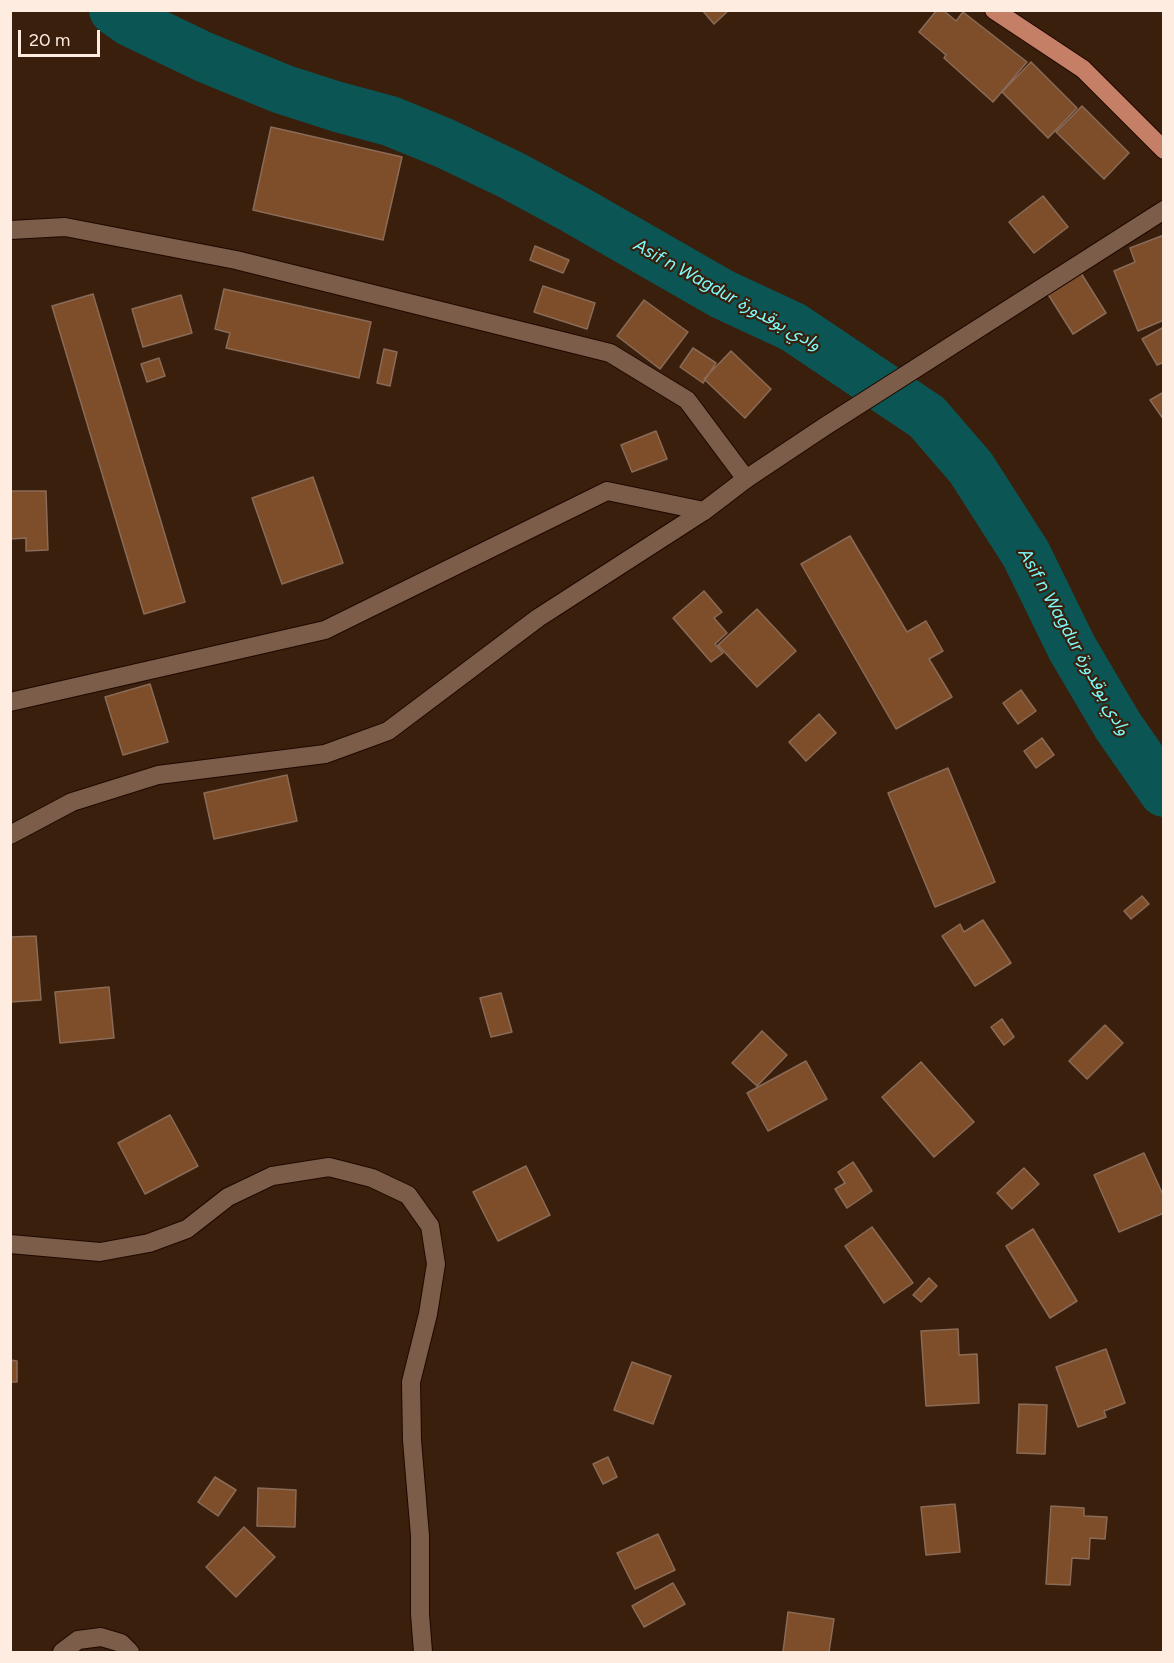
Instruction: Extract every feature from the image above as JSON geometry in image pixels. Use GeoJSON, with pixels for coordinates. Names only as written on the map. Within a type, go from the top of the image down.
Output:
{"type":"FeatureCollection","features":[{"type":"Feature","properties":{"kind":"main road"},"geometry":{"type":"LineString","coordinates":[[994,10],[1083,69],[1164,150]]}},
{"type":"Feature","properties":{"kind":"main road"},"geometry":{"type":"LineString","coordinates":[[10,835],[72,802],[158,775],[325,754],[388,730],[538,618],[704,511],[824,427],[1164,210]]}},
{"type":"Feature","properties":{"kind":"main road"},"geometry":{"type":"LineString","coordinates":[[10,230],[65,227],[236,260],[610,353],[687,400],[747,479]]}},
{"type":"Feature","properties":{"kind":"main road"},"geometry":{"type":"LineString","coordinates":[[10,702],[325,630],[607,492],[704,511]]}},
{"type":"Feature","properties":{"kind":"main road"},"geometry":{"type":"LineString","coordinates":[[10,1244],[100,1252],[149,1243],[187,1229],[228,1197],[272,1176],[329,1167],[372,1178],[408,1196],[430,1226],[436,1263],[428,1314],[411,1383],[412,1440],[420,1536],[420,1614],[423,1653]]}},
{"type":"Feature","properties":{"kind":"main road"},"geometry":{"type":"LineString","coordinates":[[62,1653],[78,1640],[101,1637],[121,1643],[130,1653]]}},
{"type":"Feature","properties":{"kind":"building"},"geometry":{"type":"Polygon","coordinates":[[[702,10],[729,10],[714,24],[702,10]]]}},
{"type":"Feature","properties":{"kind":"building"},"geometry":{"type":"Polygon","coordinates":[[[937,10],[943,10],[956,21],[963,12],[1027,62],[993,102],[944,58],[946,55],[919,32],[937,10]]]}},
{"type":"Feature","properties":{"kind":"building"},"geometry":{"type":"Polygon","coordinates":[[[1031,62],[1077,108],[1048,138],[1002,92],[1031,62]]]}},
{"type":"Feature","properties":{"kind":"building"},"geometry":{"type":"Polygon","coordinates":[[[1082,106],[1129,153],[1104,179],[1056,132],[1082,106]]]}},
{"type":"Feature","properties":{"kind":"building"},"geometry":{"type":"Polygon","coordinates":[[[271,127],[402,157],[383,240],[253,210],[271,127]]]}},
{"type":"Feature","properties":{"kind":"building"},"geometry":{"type":"Polygon","coordinates":[[[1043,196],[1068,227],[1034,253],[1009,222],[1043,196]]]}},
{"type":"Feature","properties":{"kind":"building"},"geometry":{"type":"Polygon","coordinates":[[[1164,235],[1164,320],[1138,331],[1114,271],[1135,262],[1130,248],[1164,235]]]}},
{"type":"Feature","properties":{"kind":"building"},"geometry":{"type":"Polygon","coordinates":[[[535,246],[569,260],[563,273],[530,260],[535,246]]]}},
{"type":"Feature","properties":{"kind":"building"},"geometry":{"type":"Polygon","coordinates":[[[1079,270],[1106,313],[1073,334],[1046,291],[1079,270]]]}},
{"type":"Feature","properties":{"kind":"building"},"geometry":{"type":"Polygon","coordinates":[[[543,286],[595,303],[587,329],[534,312],[543,286]]]}},
{"type":"Feature","properties":{"kind":"building"},"geometry":{"type":"Polygon","coordinates":[[[224,289],[371,322],[359,378],[226,348],[230,333],[215,329],[224,289]]]}},
{"type":"Feature","properties":{"kind":"building"},"geometry":{"type":"Polygon","coordinates":[[[93,294],[185,602],[144,614],[52,306],[93,294]]]}},
{"type":"Feature","properties":{"kind":"building"},"geometry":{"type":"Polygon","coordinates":[[[181,295],[192,333],[143,347],[132,309],[181,295]]]}},
{"type":"Feature","properties":{"kind":"building"},"geometry":{"type":"Polygon","coordinates":[[[644,300],[688,332],[660,369],[617,336],[644,300]]]}},
{"type":"Feature","properties":{"kind":"building"},"geometry":{"type":"Polygon","coordinates":[[[1164,327],[1164,362],[1157,365],[1142,339],[1164,327]]]}},
{"type":"Feature","properties":{"kind":"building"},"geometry":{"type":"Polygon","coordinates":[[[693,348],[716,363],[703,383],[680,367],[693,348]]]}},
{"type":"Feature","properties":{"kind":"building"},"geometry":{"type":"Polygon","coordinates":[[[384,349],[397,352],[390,386],[377,383],[384,349]]]}},
{"type":"Feature","properties":{"kind":"building"},"geometry":{"type":"Polygon","coordinates":[[[731,351],[771,389],[745,418],[704,379],[731,351]]]}},
{"type":"Feature","properties":{"kind":"building"},"geometry":{"type":"Polygon","coordinates":[[[159,358],[165,376],[147,382],[141,364],[159,358]]]}},
{"type":"Feature","properties":{"kind":"building"},"geometry":{"type":"Polygon","coordinates":[[[1164,392],[1164,420],[1150,400],[1164,392]]]}},
{"type":"Feature","properties":{"kind":"building"},"geometry":{"type":"Polygon","coordinates":[[[656,431],[667,459],[632,472],[621,445],[656,431]]]}},
{"type":"Feature","properties":{"kind":"building"},"geometry":{"type":"Polygon","coordinates":[[[313,477],[343,563],[282,584],[252,498],[313,477]]]}},
{"type":"Feature","properties":{"kind":"building"},"geometry":{"type":"Polygon","coordinates":[[[10,491],[46,491],[48,550],[26,551],[26,538],[10,539],[10,491]]]}},
{"type":"Feature","properties":{"kind":"building"},"geometry":{"type":"Polygon","coordinates":[[[850,536],[907,632],[926,621],[943,651],[929,659],[952,697],[896,729],[801,564],[850,536]]]}},
{"type":"Feature","properties":{"kind":"building"},"geometry":{"type":"Polygon","coordinates":[[[704,591],[722,612],[714,618],[727,633],[715,644],[723,653],[711,662],[673,618],[704,591]]]}},
{"type":"Feature","properties":{"kind":"building"},"geometry":{"type":"Polygon","coordinates":[[[757,609],[796,651],[757,687],[718,645],[757,609]]]}},
{"type":"Feature","properties":{"kind":"building"},"geometry":{"type":"Polygon","coordinates":[[[150,684],[168,742],[123,755],[105,697],[150,684]]]}},
{"type":"Feature","properties":{"kind":"building"},"geometry":{"type":"Polygon","coordinates":[[[1021,690],[1036,711],[1018,724],[1003,703],[1021,690]]]}},
{"type":"Feature","properties":{"kind":"building"},"geometry":{"type":"Polygon","coordinates":[[[819,714],[836,733],[806,761],[789,742],[819,714]]]}},
{"type":"Feature","properties":{"kind":"building"},"geometry":{"type":"Polygon","coordinates":[[[1042,738],[1054,755],[1036,768],[1024,751],[1042,738]]]}},
{"type":"Feature","properties":{"kind":"building"},"geometry":{"type":"Polygon","coordinates":[[[948,768],[995,882],[935,907],[888,793],[948,768]]]}},
{"type":"Feature","properties":{"kind":"building"},"geometry":{"type":"Polygon","coordinates":[[[287,775],[297,821],[214,839],[204,793],[287,775]]]}},
{"type":"Feature","properties":{"kind":"building"},"geometry":{"type":"Polygon","coordinates":[[[1142,896],[1149,904],[1131,919],[1124,911],[1142,896]]]}},
{"type":"Feature","properties":{"kind":"building"},"geometry":{"type":"Polygon","coordinates":[[[983,920],[1011,963],[975,986],[942,936],[960,924],[964,932],[983,920]]]}},
{"type":"Feature","properties":{"kind":"building"},"geometry":{"type":"Polygon","coordinates":[[[36,936],[41,1000],[10,1002],[10,937],[36,936]]]}},
{"type":"Feature","properties":{"kind":"building"},"geometry":{"type":"Polygon","coordinates":[[[109,987],[114,1038],[60,1043],[55,992],[109,987]]]}},
{"type":"Feature","properties":{"kind":"building"},"geometry":{"type":"Polygon","coordinates":[[[501,993],[512,1032],[491,1037],[480,998],[501,993]]]}},
{"type":"Feature","properties":{"kind":"building"},"geometry":{"type":"Polygon","coordinates":[[[1002,1019],[1014,1037],[1004,1045],[991,1027],[1002,1019]]]}},
{"type":"Feature","properties":{"kind":"building"},"geometry":{"type":"Polygon","coordinates":[[[1105,1025],[1123,1043],[1087,1079],[1069,1061],[1105,1025]]]}},
{"type":"Feature","properties":{"kind":"building"},"geometry":{"type":"Polygon","coordinates":[[[762,1031],[787,1055],[757,1086],[732,1063],[762,1031]]]}},
{"type":"Feature","properties":{"kind":"building"},"geometry":{"type":"Polygon","coordinates":[[[806,1061],[827,1099],[768,1131],[747,1093],[806,1061]]]}},
{"type":"Feature","properties":{"kind":"building"},"geometry":{"type":"Polygon","coordinates":[[[921,1062],[974,1122],[934,1157],[882,1097],[921,1062]]]}},
{"type":"Feature","properties":{"kind":"building"},"geometry":{"type":"Polygon","coordinates":[[[170,1115],[198,1166],[145,1194],[118,1143],[170,1115]]]}},
{"type":"Feature","properties":{"kind":"building"},"geometry":{"type":"Polygon","coordinates":[[[1144,1153],[1164,1197],[1164,1213],[1119,1232],[1094,1175],[1144,1153]]]}},
{"type":"Feature","properties":{"kind":"building"},"geometry":{"type":"Polygon","coordinates":[[[853,1162],[872,1191],[847,1208],[835,1189],[845,1183],[838,1172],[853,1162]]]}},
{"type":"Feature","properties":{"kind":"building"},"geometry":{"type":"Polygon","coordinates":[[[526,1166],[550,1215],[498,1241],[473,1192],[526,1166]]]}},
{"type":"Feature","properties":{"kind":"building"},"geometry":{"type":"Polygon","coordinates":[[[1024,1168],[1039,1184],[1012,1209],[997,1193],[1024,1168]]]}},
{"type":"Feature","properties":{"kind":"building"},"geometry":{"type":"Polygon","coordinates":[[[872,1227],[913,1283],[884,1303],[845,1246],[872,1227]]]}},
{"type":"Feature","properties":{"kind":"building"},"geometry":{"type":"Polygon","coordinates":[[[1033,1229],[1077,1301],[1050,1318],[1006,1246],[1033,1229]]]}},
{"type":"Feature","properties":{"kind":"building"},"geometry":{"type":"Polygon","coordinates":[[[929,1278],[937,1286],[921,1302],[913,1295],[929,1278]]]}},
{"type":"Feature","properties":{"kind":"building"},"geometry":{"type":"Polygon","coordinates":[[[958,1329],[959,1355],[977,1354],[979,1403],[926,1406],[921,1331],[958,1329]]]}},
{"type":"Feature","properties":{"kind":"building"},"geometry":{"type":"Polygon","coordinates":[[[1106,1349],[1125,1403],[1104,1411],[1106,1417],[1078,1427],[1056,1367],[1106,1349]]]}},
{"type":"Feature","properties":{"kind":"building"},"geometry":{"type":"Polygon","coordinates":[[[10,1360],[17,1361],[17,1382],[10,1382],[10,1360]]]}},
{"type":"Feature","properties":{"kind":"building"},"geometry":{"type":"Polygon","coordinates":[[[632,1362],[671,1376],[653,1424],[614,1410],[632,1362]]]}},
{"type":"Feature","properties":{"kind":"building"},"geometry":{"type":"Polygon","coordinates":[[[1019,1404],[1047,1405],[1045,1454],[1017,1453],[1019,1404]]]}},
{"type":"Feature","properties":{"kind":"building"},"geometry":{"type":"Polygon","coordinates":[[[608,1457],[617,1477],[603,1484],[593,1464],[608,1457]]]}},
{"type":"Feature","properties":{"kind":"building"},"geometry":{"type":"Polygon","coordinates":[[[215,1477],[236,1490],[218,1516],[198,1502],[215,1477]]]}},
{"type":"Feature","properties":{"kind":"building"},"geometry":{"type":"Polygon","coordinates":[[[258,1488],[296,1490],[295,1527],[257,1526],[258,1488]]]}},
{"type":"Feature","properties":{"kind":"building"},"geometry":{"type":"Polygon","coordinates":[[[955,1504],[960,1552],[926,1555],[921,1507],[955,1504]]]}},
{"type":"Feature","properties":{"kind":"building"},"geometry":{"type":"Polygon","coordinates":[[[1051,1506],[1084,1508],[1084,1516],[1107,1517],[1105,1539],[1090,1538],[1089,1559],[1072,1558],[1070,1585],[1046,1584],[1051,1506]]]}},
{"type":"Feature","properties":{"kind":"building"},"geometry":{"type":"Polygon","coordinates":[[[244,1527],[275,1557],[236,1597],[206,1567],[244,1527]]]}},
{"type":"Feature","properties":{"kind":"building"},"geometry":{"type":"Polygon","coordinates":[[[658,1534],[675,1570],[635,1589],[617,1553],[658,1534]]]}},
{"type":"Feature","properties":{"kind":"building"},"geometry":{"type":"Polygon","coordinates":[[[673,1583],[685,1604],[644,1627],[632,1606],[673,1583]]]}},
{"type":"Feature","properties":{"kind":"building"},"geometry":{"type":"Polygon","coordinates":[[[788,1612],[834,1619],[829,1652],[783,1652],[788,1612]]]}},
{"type":"Feature","properties":{"kind":"waterway","name":"Asif n Wagdur وادي بوقدورة"},"geometry":{"type":"LineString","coordinates":[[114,10],[131,22],[204,57],[282,89],[390,121],[444,143],[511,175],[722,294],[793,327],[927,417],[971,468],[1026,554],[1072,648],[1118,726],[1164,792]]}}]}
